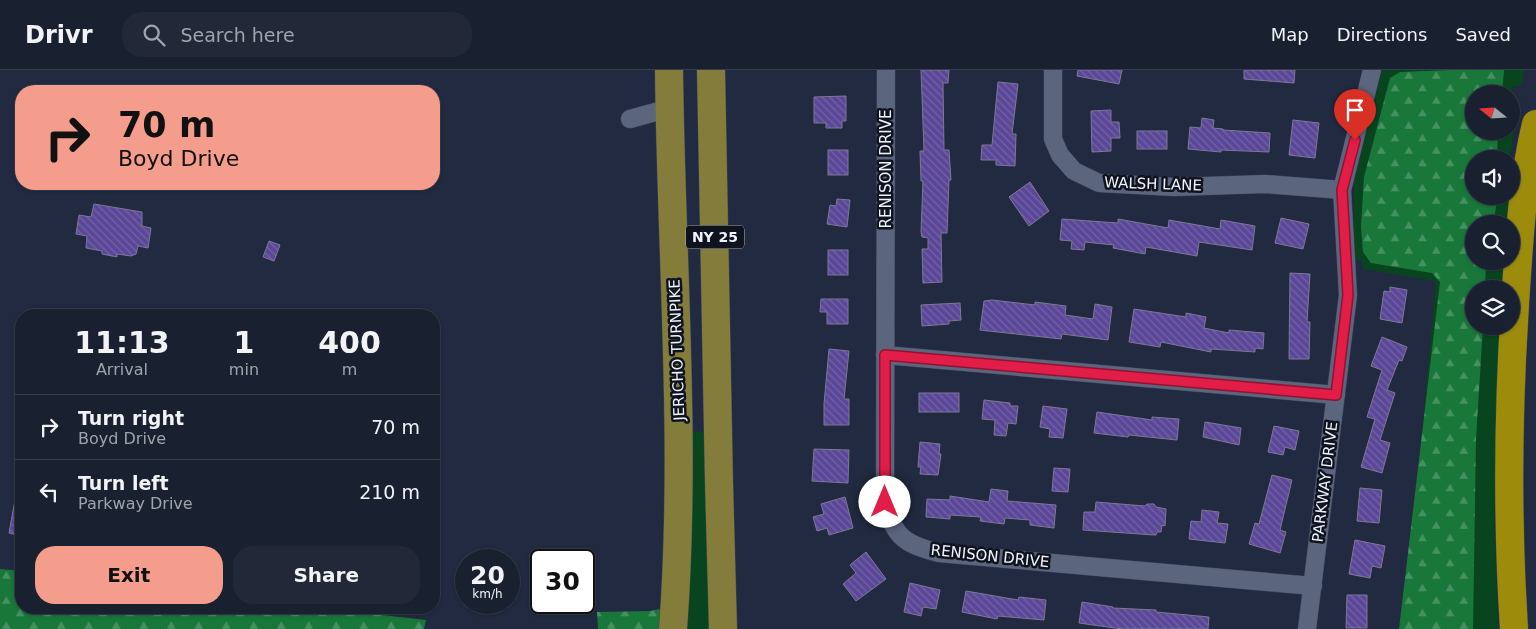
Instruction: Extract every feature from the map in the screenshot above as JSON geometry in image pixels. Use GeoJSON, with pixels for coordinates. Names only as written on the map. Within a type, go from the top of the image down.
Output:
{"type":"FeatureCollection","features":[{"type":"Feature","properties":{"kind":"highway"},"geometry":{"type":"LineString","coordinates":[[1514,629],[1510,491],[1511,388],[1520,234],[1528,156],[1536,124]]}},
{"type":"Feature","properties":{"kind":"main road","name":"JERICHO TURNPIKE"},"geometry":{"type":"LineString","coordinates":[[669,70],[680,498],[673,629]]}},
{"type":"Feature","properties":{"kind":"main road","name":"NY 25"},"geometry":{"type":"LineString","coordinates":[[711,70],[724,629]]}},
{"type":"Feature","properties":{"kind":"main road"},"geometry":{"type":"LineString","coordinates":[[679,402],[718,403]]}},
{"type":"Feature","properties":{"kind":"street","name":"RENISON DRIVE"},"geometry":{"type":"LineString","coordinates":[[886,70],[885,502],[890,523],[910,544],[939,553],[1313,586]]}},
{"type":"Feature","properties":{"kind":"street","name":"WALSH LANE"},"geometry":{"type":"LineString","coordinates":[[1053,70],[1053,138],[1060,155],[1074,171],[1100,183],[1174,188],[1265,184],[1342,190]]}},
{"type":"Feature","properties":{"kind":"street","name":"PARKWAY DRIVE"},"geometry":{"type":"LineString","coordinates":[[1307,629],[1348,295],[1342,190],[1372,70]]}},
{"type":"Feature","properties":{"kind":"street"},"geometry":{"type":"LineString","coordinates":[[630,119],[670,108]]}},
{"type":"Feature","properties":{"kind":"street"},"geometry":{"type":"LineString","coordinates":[[885,355],[1336,395]]}},
{"type":"Feature","properties":{"kind":"green space"},"geometry":{"type":"Polygon","coordinates":[[[1382,70],[1524,70],[1522,85],[1465,85],[1465,140],[1513,140],[1511,150],[1465,150],[1465,205],[1508,205],[1507,215],[1465,215],[1465,270],[1502,270],[1502,280],[1465,280],[1465,335],[1499,335],[1494,514],[1498,629],[1402,629],[1407,594],[1436,281],[1363,269],[1362,260],[1354,260],[1354,181],[1382,70]]]}},
{"type":"Feature","properties":{"kind":"green space"},"geometry":{"type":"Polygon","coordinates":[[[1504,70],[1503,85],[1465,85],[1465,140],[1498,140],[1497,150],[1465,150],[1465,205],[1496,205],[1495,215],[1465,215],[1465,270],[1486,270],[1485,280],[1465,280],[1465,335],[1482,335],[1476,439],[1473,629],[1399,629],[1440,282],[1432,273],[1371,263],[1363,252],[1361,227],[1364,177],[1390,78],[1400,72],[1504,70]]]}},
{"type":"Feature","properties":{"kind":"green space"},"geometry":{"type":"Polygon","coordinates":[[[679,431],[718,432],[723,629],[673,629],[679,431]]]}},
{"type":"Feature","properties":{"kind":"green space"},"geometry":{"type":"Polygon","coordinates":[[[0,569],[15,570],[15,614],[374,614],[426,620],[424,629],[0,629],[0,569]]]}},
{"type":"Feature","properties":{"kind":"green space"},"geometry":{"type":"Polygon","coordinates":[[[675,606],[673,629],[598,629],[597,612],[650,611],[675,606]]]}},
{"type":"Feature","properties":{"kind":"building"},"geometry":{"type":"Polygon","coordinates":[[[921,70],[949,70],[948,83],[943,83],[944,150],[949,150],[951,180],[949,180],[947,233],[941,233],[942,282],[923,283],[922,249],[928,249],[928,238],[922,237],[921,232],[923,181],[921,181],[920,151],[924,151],[921,70]]]}},
{"type":"Feature","properties":{"kind":"building"},"geometry":{"type":"Polygon","coordinates":[[[1078,70],[1122,70],[1119,84],[1077,76],[1078,70]]]}},
{"type":"Feature","properties":{"kind":"building"},"geometry":{"type":"Polygon","coordinates":[[[1244,70],[1295,70],[1294,83],[1244,79],[1244,70]]]}},
{"type":"Feature","properties":{"kind":"building"},"geometry":{"type":"Polygon","coordinates":[[[998,82],[1018,84],[1012,134],[1016,134],[1015,166],[996,165],[996,160],[981,160],[982,145],[992,145],[998,82]]]}},
{"type":"Feature","properties":{"kind":"building"},"geometry":{"type":"Polygon","coordinates":[[[846,96],[846,121],[842,121],[842,128],[826,128],[826,123],[814,123],[814,97],[846,96]]]}},
{"type":"Feature","properties":{"kind":"building"},"geometry":{"type":"Polygon","coordinates":[[[1111,110],[1111,122],[1119,122],[1120,138],[1111,138],[1111,151],[1092,152],[1091,111],[1111,110]]]}},
{"type":"Feature","properties":{"kind":"building"},"geometry":{"type":"Polygon","coordinates":[[[1202,118],[1214,120],[1213,128],[1270,133],[1269,152],[1221,150],[1221,152],[1188,149],[1190,127],[1201,128],[1202,118]]]}},
{"type":"Feature","properties":{"kind":"building"},"geometry":{"type":"Polygon","coordinates":[[[1293,120],[1319,123],[1315,158],[1289,155],[1293,120]]]}},
{"type":"Feature","properties":{"kind":"building"},"geometry":{"type":"Polygon","coordinates":[[[1137,131],[1167,131],[1167,149],[1137,149],[1137,131]]]}},
{"type":"Feature","properties":{"kind":"building"},"geometry":{"type":"Polygon","coordinates":[[[828,150],[848,150],[848,175],[828,175],[828,150]]]}},
{"type":"Feature","properties":{"kind":"building"},"geometry":{"type":"Polygon","coordinates":[[[1030,182],[1049,211],[1029,226],[1009,197],[1030,182]]]}},
{"type":"Feature","properties":{"kind":"building"},"geometry":{"type":"Polygon","coordinates":[[[837,199],[850,200],[847,227],[827,224],[830,205],[836,206],[837,199]]]}},
{"type":"Feature","properties":{"kind":"building"},"geometry":{"type":"Polygon","coordinates":[[[94,204],[142,212],[142,226],[151,228],[148,248],[138,246],[136,254],[131,256],[117,254],[117,257],[102,254],[102,251],[86,248],[87,236],[76,234],[79,215],[91,217],[94,204]]]}},
{"type":"Feature","properties":{"kind":"building"},"geometry":{"type":"Polygon","coordinates":[[[1281,218],[1309,224],[1303,249],[1275,243],[1281,218]]]}},
{"type":"Feature","properties":{"kind":"building"},"geometry":{"type":"Polygon","coordinates":[[[1062,219],[1118,223],[1118,219],[1168,228],[1169,220],[1220,229],[1221,220],[1255,226],[1252,250],[1199,242],[1197,256],[1146,247],[1145,254],[1113,248],[1114,245],[1085,242],[1084,250],[1071,249],[1072,241],[1060,240],[1062,219]]]}},
{"type":"Feature","properties":{"kind":"building"},"geometry":{"type":"Polygon","coordinates":[[[269,241],[280,245],[274,261],[263,257],[269,241]]]}},
{"type":"Feature","properties":{"kind":"building"},"geometry":{"type":"Polygon","coordinates":[[[828,250],[848,250],[848,275],[828,275],[828,250]]]}},
{"type":"Feature","properties":{"kind":"building"},"geometry":{"type":"Polygon","coordinates":[[[1290,273],[1310,274],[1307,322],[1310,322],[1309,359],[1289,359],[1290,273]]]}},
{"type":"Feature","properties":{"kind":"building"},"geometry":{"type":"Polygon","coordinates":[[[1390,287],[1407,290],[1402,323],[1380,319],[1384,291],[1390,292],[1390,287]]]}},
{"type":"Feature","properties":{"kind":"building"},"geometry":{"type":"Polygon","coordinates":[[[821,299],[848,299],[848,324],[827,324],[827,312],[820,312],[821,299]]]}},
{"type":"Feature","properties":{"kind":"building"},"geometry":{"type":"Polygon","coordinates":[[[992,300],[1035,305],[1035,302],[1066,306],[1065,315],[1093,319],[1095,304],[1112,307],[1108,340],[1062,334],[1061,339],[980,330],[984,301],[992,300]]]}},
{"type":"Feature","properties":{"kind":"building"},"geometry":{"type":"Polygon","coordinates":[[[960,303],[961,320],[949,321],[949,324],[922,326],[921,305],[960,303]]]}},
{"type":"Feature","properties":{"kind":"building"},"geometry":{"type":"Polygon","coordinates":[[[1134,309],[1186,317],[1186,313],[1206,317],[1204,328],[1229,333],[1229,330],[1264,333],[1263,349],[1255,348],[1255,352],[1211,349],[1211,352],[1161,342],[1160,347],[1129,342],[1134,309]]]}},
{"type":"Feature","properties":{"kind":"building"},"geometry":{"type":"Polygon","coordinates":[[[1382,337],[1407,347],[1402,361],[1399,360],[1387,390],[1395,393],[1380,440],[1390,443],[1382,473],[1361,467],[1375,419],[1367,417],[1382,370],[1371,366],[1382,337]]]}},
{"type":"Feature","properties":{"kind":"building"},"geometry":{"type":"Polygon","coordinates":[[[829,349],[849,351],[844,399],[849,399],[849,425],[824,425],[829,349]]]}},
{"type":"Feature","properties":{"kind":"building"},"geometry":{"type":"Polygon","coordinates":[[[919,393],[959,393],[959,412],[919,412],[919,393]]]}},
{"type":"Feature","properties":{"kind":"building"},"geometry":{"type":"Polygon","coordinates":[[[984,400],[1010,403],[1010,406],[1018,406],[1016,424],[1008,423],[1006,436],[994,435],[995,420],[982,419],[984,400]]]}},
{"type":"Feature","properties":{"kind":"building"},"geometry":{"type":"Polygon","coordinates":[[[1043,406],[1067,409],[1063,438],[1049,437],[1050,429],[1040,427],[1043,406]]]}},
{"type":"Feature","properties":{"kind":"building"},"geometry":{"type":"Polygon","coordinates":[[[1097,412],[1152,420],[1152,417],[1179,419],[1177,440],[1094,433],[1097,412]]]}},
{"type":"Feature","properties":{"kind":"building"},"geometry":{"type":"Polygon","coordinates":[[[1205,422],[1241,428],[1239,445],[1203,437],[1205,422]]]}},
{"type":"Feature","properties":{"kind":"building"},"geometry":{"type":"Polygon","coordinates":[[[1274,426],[1299,431],[1295,450],[1285,447],[1283,455],[1268,452],[1274,426]]]}},
{"type":"Feature","properties":{"kind":"building"},"geometry":{"type":"Polygon","coordinates":[[[920,442],[940,444],[939,454],[941,454],[938,475],[920,474],[921,467],[918,467],[920,442]]]}},
{"type":"Feature","properties":{"kind":"building"},"geometry":{"type":"Polygon","coordinates":[[[814,449],[849,450],[848,483],[812,481],[814,449]]]}},
{"type":"Feature","properties":{"kind":"building"},"geometry":{"type":"Polygon","coordinates":[[[1054,468],[1070,469],[1068,492],[1052,491],[1054,468]]]}},
{"type":"Feature","properties":{"kind":"building"},"geometry":{"type":"Polygon","coordinates":[[[1272,475],[1292,480],[1280,530],[1286,532],[1280,553],[1249,544],[1255,523],[1259,524],[1272,475]]]}},
{"type":"Feature","properties":{"kind":"building"},"geometry":{"type":"Polygon","coordinates":[[[1360,488],[1382,490],[1379,523],[1357,521],[1360,488]]]}},
{"type":"Feature","properties":{"kind":"building"},"geometry":{"type":"Polygon","coordinates":[[[991,489],[1008,491],[1007,501],[1056,505],[1054,528],[1030,525],[1030,520],[1005,518],[1004,524],[980,521],[981,517],[950,515],[950,519],[926,517],[927,499],[950,500],[950,496],[989,502],[991,489]]]}},
{"type":"Feature","properties":{"kind":"building"},"geometry":{"type":"Polygon","coordinates":[[[845,497],[853,528],[829,535],[827,528],[817,531],[813,517],[824,514],[821,504],[845,497]]]}},
{"type":"Feature","properties":{"kind":"building"},"geometry":{"type":"Polygon","coordinates":[[[15,500],[15,534],[9,533],[15,500]]]}},
{"type":"Feature","properties":{"kind":"building"},"geometry":{"type":"Polygon","coordinates":[[[1096,502],[1145,506],[1147,504],[1154,504],[1156,507],[1166,509],[1165,526],[1162,525],[1161,532],[1157,532],[1156,535],[1083,530],[1084,512],[1095,512],[1096,502]]]}},
{"type":"Feature","properties":{"kind":"building"},"geometry":{"type":"Polygon","coordinates":[[[1202,510],[1219,512],[1217,523],[1228,524],[1225,543],[1189,539],[1191,521],[1201,522],[1202,510]]]}},
{"type":"Feature","properties":{"kind":"building"},"geometry":{"type":"Polygon","coordinates":[[[1355,540],[1385,546],[1381,568],[1372,566],[1370,578],[1349,574],[1355,540]]]}},
{"type":"Feature","properties":{"kind":"building"},"geometry":{"type":"Polygon","coordinates":[[[866,552],[886,579],[856,601],[843,584],[856,573],[850,565],[866,552]]]}},
{"type":"Feature","properties":{"kind":"building"},"geometry":{"type":"Polygon","coordinates":[[[910,583],[940,590],[936,609],[923,607],[921,616],[904,612],[910,583]]]}},
{"type":"Feature","properties":{"kind":"building"},"geometry":{"type":"Polygon","coordinates":[[[966,591],[1018,600],[1019,597],[1046,600],[1044,620],[998,616],[997,619],[962,612],[966,591]]]}},
{"type":"Feature","properties":{"kind":"building"},"geometry":{"type":"Polygon","coordinates":[[[1347,595],[1367,595],[1367,628],[1346,628],[1347,595]]]}},
{"type":"Feature","properties":{"kind":"building"},"geometry":{"type":"Polygon","coordinates":[[[1082,602],[1113,608],[1156,610],[1156,612],[1209,617],[1208,629],[1122,629],[1079,623],[1082,602]]]}},
{"type":"Feature","properties":{"kind":"route"},"geometry":{"type":"LineString","coordinates":[[885,502],[885,355],[1336,395],[1348,295],[1342,190],[1355,140]]}}]}
